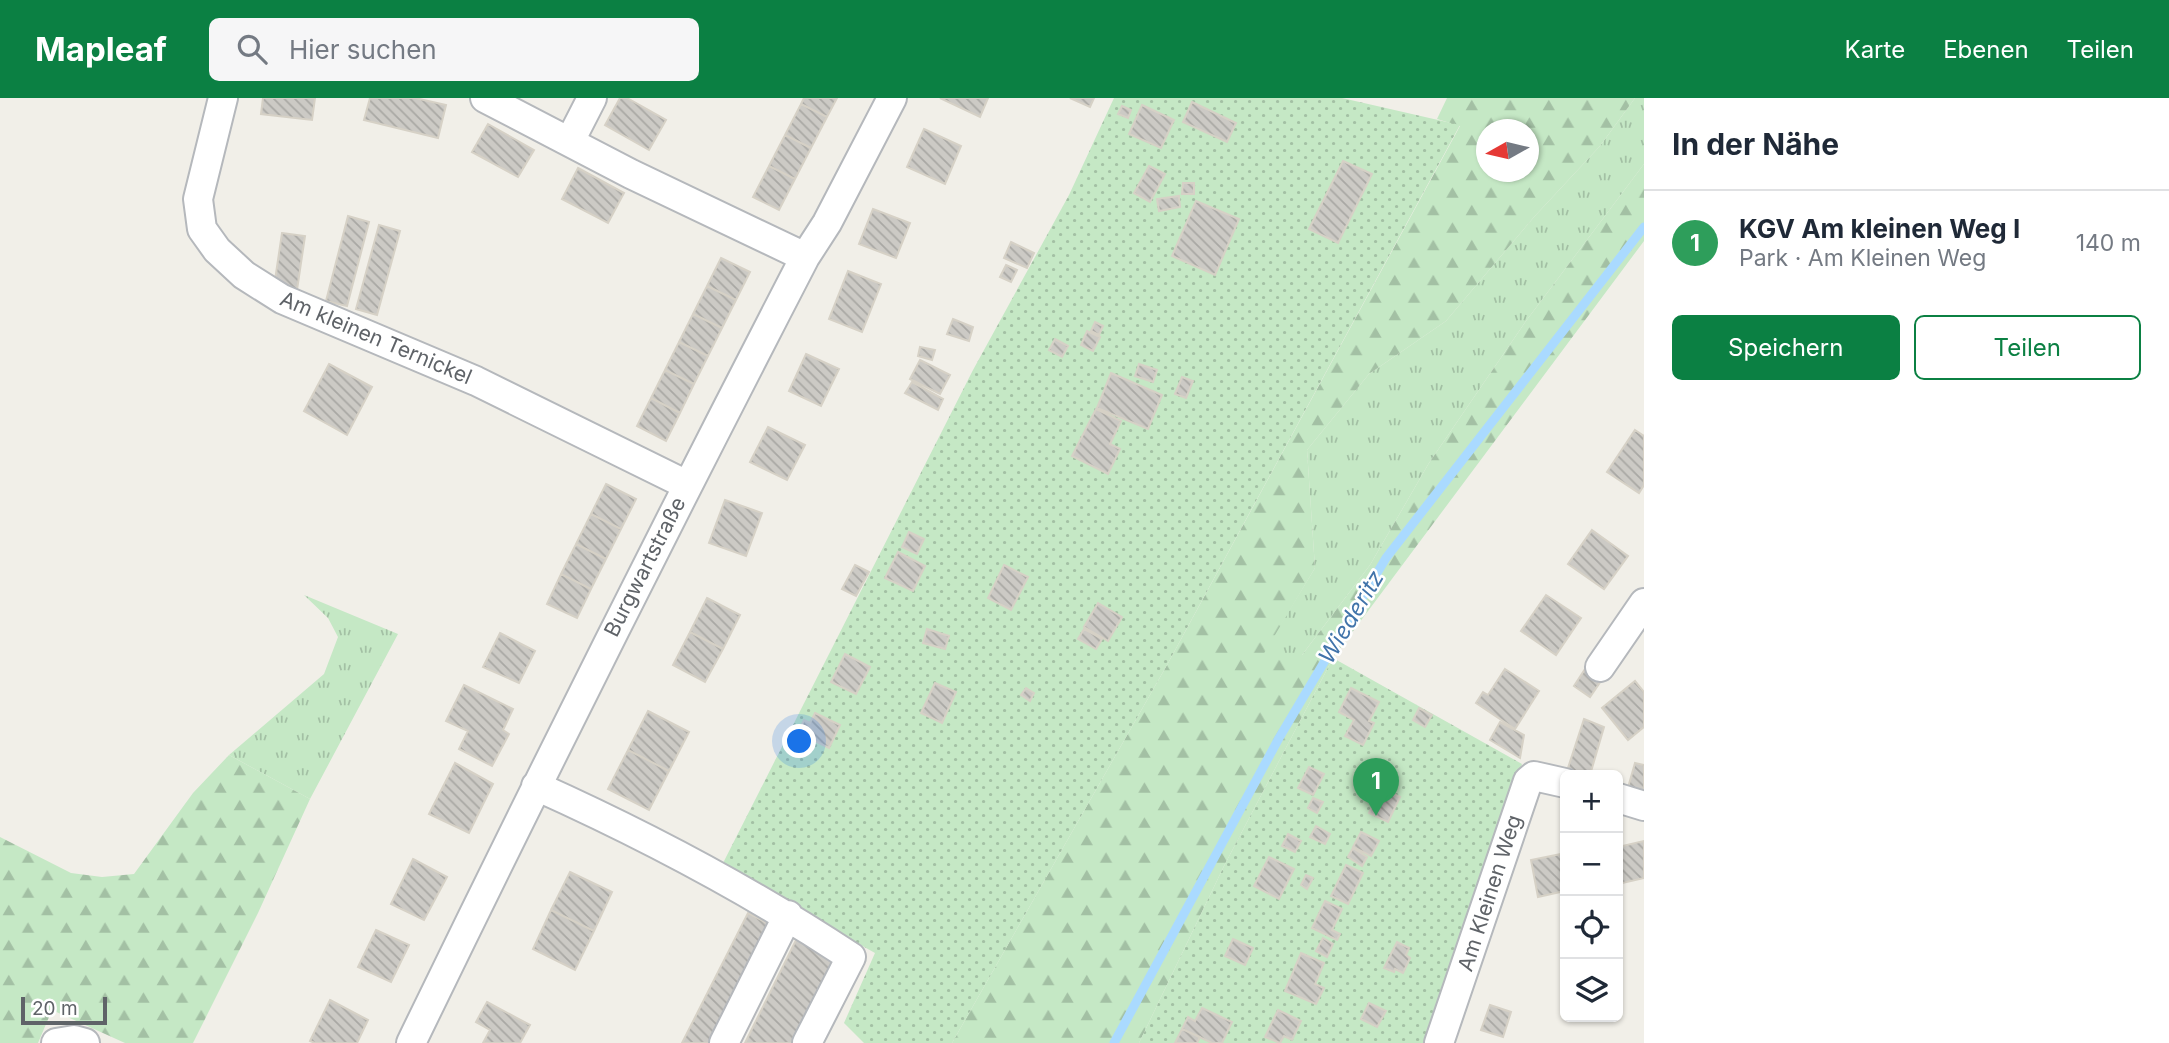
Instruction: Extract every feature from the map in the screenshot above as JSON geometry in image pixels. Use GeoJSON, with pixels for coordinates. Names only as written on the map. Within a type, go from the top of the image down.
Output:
{"type":"FeatureCollection","features":[{"type":"Feature","properties":{"kind":"street","name":"Am kleinen Ternickel"},"geometry":{"type":"LineString","coordinates":[[223,98],[198,199],[202,229],[217,250],[244,275],[282,299],[476,381],[687,485]]}},
{"type":"Feature","properties":{"kind":"street"},"geometry":{"type":"LineString","coordinates":[[485,98],[631,174],[805,257]]}},
{"type":"Feature","properties":{"kind":"street"},"geometry":{"type":"LineString","coordinates":[[570,141],[592,98]]}},
{"type":"Feature","properties":{"kind":"street","name":"Burgwartstraße"},"geometry":{"type":"LineString","coordinates":[[411,1043],[687,485],[805,257],[827,223],[892,98]]}},
{"type":"Feature","properties":{"kind":"street"},"geometry":{"type":"LineString","coordinates":[[1600,667],[1644,603]]}},
{"type":"Feature","properties":{"kind":"street","name":"Am Kleinen Weg"},"geometry":{"type":"LineString","coordinates":[[1438,1043],[1528,781],[1534,776],[1542,776],[1560,781]]}},
{"type":"Feature","properties":{"kind":"street"},"geometry":{"type":"LineString","coordinates":[[536,786],[735,885],[788,915],[851,957],[807,1043]]}},
{"type":"Feature","properties":{"kind":"street"},"geometry":{"type":"LineString","coordinates":[[1623,800],[1644,806]]}},
{"type":"Feature","properties":{"kind":"street"},"geometry":{"type":"LineString","coordinates":[[724,1043],[788,915]]}},
{"type":"Feature","properties":{"kind":"street"},"geometry":{"type":"LineString","coordinates":[[56,1043],[74,1040],[85,1043]]}},
{"type":"Feature","properties":{"kind":"green space"},"geometry":{"type":"Polygon","coordinates":[[[1114,98],[1342,98],[1460,125],[1167,665],[952,1043],[864,1043],[844,1023],[875,953],[721,867],[973,370],[1069,195],[1114,98]]]}},
{"type":"Feature","properties":{"kind":"green space"},"geometry":{"type":"Polygon","coordinates":[[[1447,98],[1635,98],[1600,146],[1534,217],[1446,321],[1369,374],[1307,450],[1315,568],[1263,655],[1302,655],[1370,565],[1429,463],[1526,321],[1644,164],[1644,241],[1333,658],[1224,866],[1139,1043],[952,1043],[1167,665],[1460,126],[1437,119],[1447,98]]]}},
{"type":"Feature","properties":{"kind":"green space"},"geometry":{"type":"Polygon","coordinates":[[[1635,98],[1644,98],[1644,164],[1526,321],[1429,463],[1370,565],[1302,655],[1262,655],[1315,568],[1307,450],[1369,374],[1446,321],[1534,217],[1600,146],[1635,98]]]}},
{"type":"Feature","properties":{"kind":"green space"},"geometry":{"type":"Polygon","coordinates":[[[304,595],[398,634],[310,799],[229,755],[324,674],[338,637],[328,618],[304,595]]]}},
{"type":"Feature","properties":{"kind":"green space"},"geometry":{"type":"Polygon","coordinates":[[[1333,658],[1522,764],[1487,854],[1463,940],[1429,1043],[1139,1043],[1224,866],[1333,658]]]}},
{"type":"Feature","properties":{"kind":"green space"},"geometry":{"type":"Polygon","coordinates":[[[229,755],[310,799],[258,913],[193,1043],[125,1043],[52,1010],[38,1043],[0,1043],[0,837],[71,873],[102,877],[134,874],[193,793],[229,755]]]}},
{"type":"Feature","properties":{"kind":"building"},"geometry":{"type":"Polygon","coordinates":[[[263,98],[315,98],[312,120],[261,114],[263,98]]]}},
{"type":"Feature","properties":{"kind":"building"},"geometry":{"type":"Polygon","coordinates":[[[370,98],[415,98],[446,105],[438,138],[364,120],[370,98]]]}},
{"type":"Feature","properties":{"kind":"building"},"geometry":{"type":"Polygon","coordinates":[[[620,98],[627,98],[666,120],[649,150],[605,125],[620,98]]]}},
{"type":"Feature","properties":{"kind":"building"},"geometry":{"type":"Polygon","coordinates":[[[804,98],[837,98],[827,117],[801,104],[804,98]]]}},
{"type":"Feature","properties":{"kind":"building"},"geometry":{"type":"Polygon","coordinates":[[[940,98],[988,98],[980,117],[940,98]]]}},
{"type":"Feature","properties":{"kind":"building"},"geometry":{"type":"Polygon","coordinates":[[[1070,98],[1094,98],[1090,107],[1070,98]]]}},
{"type":"Feature","properties":{"kind":"building"},"geometry":{"type":"Polygon","coordinates":[[[1192,102],[1236,123],[1227,142],[1183,122],[1192,102]]]}},
{"type":"Feature","properties":{"kind":"building"},"geometry":{"type":"Polygon","coordinates":[[[801,104],[827,117],[811,148],[785,135],[801,104]]]}},
{"type":"Feature","properties":{"kind":"building"},"geometry":{"type":"Polygon","coordinates":[[[1142,105],[1174,120],[1161,148],[1129,134],[1142,105]]]}},
{"type":"Feature","properties":{"kind":"building"},"geometry":{"type":"Polygon","coordinates":[[[1122,106],[1131,110],[1128,118],[1118,114],[1122,106]]]}},
{"type":"Feature","properties":{"kind":"building"},"geometry":{"type":"Polygon","coordinates":[[[488,124],[534,150],[518,177],[472,152],[488,124]]]}},
{"type":"Feature","properties":{"kind":"building"},"geometry":{"type":"Polygon","coordinates":[[[924,129],[961,146],[945,184],[907,167],[924,129]]]}},
{"type":"Feature","properties":{"kind":"building"},"geometry":{"type":"Polygon","coordinates":[[[785,135],[811,148],[795,179],[769,166],[785,135]]]}},
{"type":"Feature","properties":{"kind":"building"},"geometry":{"type":"Polygon","coordinates":[[[1343,161],[1372,174],[1338,243],[1309,229],[1343,161]]]}},
{"type":"Feature","properties":{"kind":"building"},"geometry":{"type":"Polygon","coordinates":[[[769,166],[795,179],[779,210],[753,197],[769,166]]]}},
{"type":"Feature","properties":{"kind":"building"},"geometry":{"type":"Polygon","coordinates":[[[1149,166],[1165,174],[1150,202],[1134,193],[1149,166]]]}},
{"type":"Feature","properties":{"kind":"building"},"geometry":{"type":"Polygon","coordinates":[[[578,168],[624,193],[608,223],[562,199],[578,168]]]}},
{"type":"Feature","properties":{"kind":"building"},"geometry":{"type":"Polygon","coordinates":[[[1183,183],[1194,183],[1194,194],[1182,194],[1183,183]]]}},
{"type":"Feature","properties":{"kind":"building"},"geometry":{"type":"Polygon","coordinates":[[[1179,196],[1180,207],[1159,211],[1157,199],[1179,196]]]}},
{"type":"Feature","properties":{"kind":"building"},"geometry":{"type":"Polygon","coordinates":[[[1196,201],[1239,219],[1215,275],[1172,256],[1196,201]]]}},
{"type":"Feature","properties":{"kind":"building"},"geometry":{"type":"Polygon","coordinates":[[[873,209],[910,223],[896,258],[859,244],[873,209]]]}},
{"type":"Feature","properties":{"kind":"building"},"geometry":{"type":"Polygon","coordinates":[[[348,216],[369,222],[347,306],[326,301],[348,216]]]}},
{"type":"Feature","properties":{"kind":"building"},"geometry":{"type":"Polygon","coordinates":[[[379,225],[400,231],[377,315],[356,309],[379,225]]]}},
{"type":"Feature","properties":{"kind":"building"},"geometry":{"type":"Polygon","coordinates":[[[282,233],[305,236],[297,290],[274,287],[282,233]]]}},
{"type":"Feature","properties":{"kind":"building"},"geometry":{"type":"Polygon","coordinates":[[[1011,242],[1034,253],[1027,268],[1004,258],[1011,242]]]}},
{"type":"Feature","properties":{"kind":"building"},"geometry":{"type":"Polygon","coordinates":[[[721,258],[750,272],[736,300],[707,286],[721,258]]]}},
{"type":"Feature","properties":{"kind":"building"},"geometry":{"type":"Polygon","coordinates":[[[1006,265],[1017,270],[1011,282],[1000,277],[1006,265]]]}},
{"type":"Feature","properties":{"kind":"building"},"geometry":{"type":"Polygon","coordinates":[[[848,271],[881,284],[862,332],[829,319],[848,271]]]}},
{"type":"Feature","properties":{"kind":"building"},"geometry":{"type":"Polygon","coordinates":[[[707,286],[736,300],[722,328],[693,314],[707,286]]]}},
{"type":"Feature","properties":{"kind":"building"},"geometry":{"type":"Polygon","coordinates":[[[693,314],[722,328],[708,356],[679,342],[693,314]]]}},
{"type":"Feature","properties":{"kind":"building"},"geometry":{"type":"Polygon","coordinates":[[[953,319],[973,327],[969,341],[947,334],[953,319]]]}},
{"type":"Feature","properties":{"kind":"building"},"geometry":{"type":"Polygon","coordinates":[[[1095,322],[1103,326],[1099,335],[1091,331],[1095,322]]]}},
{"type":"Feature","properties":{"kind":"building"},"geometry":{"type":"Polygon","coordinates":[[[1087,331],[1100,337],[1093,351],[1081,345],[1087,331]]]}},
{"type":"Feature","properties":{"kind":"building"},"geometry":{"type":"Polygon","coordinates":[[[1055,339],[1068,346],[1062,357],[1049,350],[1055,339]]]}},
{"type":"Feature","properties":{"kind":"building"},"geometry":{"type":"Polygon","coordinates":[[[679,342],[708,356],[694,384],[665,370],[679,342]]]}},
{"type":"Feature","properties":{"kind":"building"},"geometry":{"type":"Polygon","coordinates":[[[920,347],[935,350],[932,360],[918,356],[920,347]]]}},
{"type":"Feature","properties":{"kind":"building"},"geometry":{"type":"Polygon","coordinates":[[[806,354],[839,369],[821,406],[789,391],[806,354]]]}},
{"type":"Feature","properties":{"kind":"building"},"geometry":{"type":"Polygon","coordinates":[[[920,360],[950,375],[940,394],[910,379],[920,360]]]}},
{"type":"Feature","properties":{"kind":"building"},"geometry":{"type":"Polygon","coordinates":[[[329,364],[372,387],[347,435],[304,411],[329,364]]]}},
{"type":"Feature","properties":{"kind":"building"},"geometry":{"type":"Polygon","coordinates":[[[1139,364],[1157,370],[1153,382],[1135,376],[1139,364]]]}},
{"type":"Feature","properties":{"kind":"building"},"geometry":{"type":"Polygon","coordinates":[[[665,370],[694,384],[680,413],[651,398],[665,370]]]}},
{"type":"Feature","properties":{"kind":"building"},"geometry":{"type":"Polygon","coordinates":[[[1111,373],[1162,395],[1148,429],[1097,408],[1111,373]]]}},
{"type":"Feature","properties":{"kind":"building"},"geometry":{"type":"Polygon","coordinates":[[[1182,377],[1193,381],[1186,398],[1175,394],[1182,377]]]}},
{"type":"Feature","properties":{"kind":"building"},"geometry":{"type":"Polygon","coordinates":[[[912,382],[943,399],[938,410],[905,393],[912,382]]]}},
{"type":"Feature","properties":{"kind":"building"},"geometry":{"type":"Polygon","coordinates":[[[651,398],[680,413],[666,441],[637,426],[651,398]]]}},
{"type":"Feature","properties":{"kind":"building"},"geometry":{"type":"Polygon","coordinates":[[[1096,409],[1121,421],[1110,444],[1120,449],[1108,474],[1072,456],[1096,409]]]}},
{"type":"Feature","properties":{"kind":"building"},"geometry":{"type":"Polygon","coordinates":[[[768,427],[805,445],[787,480],[750,462],[768,427]]]}},
{"type":"Feature","properties":{"kind":"building"},"geometry":{"type":"Polygon","coordinates":[[[1635,430],[1644,436],[1644,485],[1639,493],[1607,472],[1635,430]]]}},
{"type":"Feature","properties":{"kind":"building"},"geometry":{"type":"Polygon","coordinates":[[[606,484],[636,499],[621,529],[591,514],[606,484]]]}},
{"type":"Feature","properties":{"kind":"building"},"geometry":{"type":"Polygon","coordinates":[[[725,500],[762,513],[746,556],[709,543],[725,500]]]}},
{"type":"Feature","properties":{"kind":"building"},"geometry":{"type":"Polygon","coordinates":[[[591,514],[621,529],[606,559],[576,544],[591,514]]]}},
{"type":"Feature","properties":{"kind":"building"},"geometry":{"type":"Polygon","coordinates":[[[1592,530],[1628,556],[1604,589],[1568,564],[1592,530]]]}},
{"type":"Feature","properties":{"kind":"building"},"geometry":{"type":"Polygon","coordinates":[[[909,532],[924,539],[917,554],[902,547],[909,532]]]}},
{"type":"Feature","properties":{"kind":"building"},"geometry":{"type":"Polygon","coordinates":[[[576,544],[606,559],[591,589],[561,574],[576,544]]]}},
{"type":"Feature","properties":{"kind":"building"},"geometry":{"type":"Polygon","coordinates":[[[898,552],[925,566],[913,591],[885,578],[898,552]]]}},
{"type":"Feature","properties":{"kind":"building"},"geometry":{"type":"Polygon","coordinates":[[[855,565],[869,572],[856,596],[842,589],[855,565]]]}},
{"type":"Feature","properties":{"kind":"building"},"geometry":{"type":"Polygon","coordinates":[[[1004,565],[1028,577],[1011,610],[988,598],[1004,565]]]}},
{"type":"Feature","properties":{"kind":"building"},"geometry":{"type":"Polygon","coordinates":[[[561,574],[591,589],[577,618],[547,604],[561,574]]]}},
{"type":"Feature","properties":{"kind":"building"},"geometry":{"type":"Polygon","coordinates":[[[1546,595],[1581,618],[1556,655],[1521,631],[1546,595]]]}},
{"type":"Feature","properties":{"kind":"building"},"geometry":{"type":"Polygon","coordinates":[[[707,598],[740,615],[723,649],[690,632],[707,598]]]}},
{"type":"Feature","properties":{"kind":"building"},"geometry":{"type":"Polygon","coordinates":[[[1098,603],[1122,617],[1108,641],[1084,627],[1098,603]]]}},
{"type":"Feature","properties":{"kind":"building"},"geometry":{"type":"Polygon","coordinates":[[[927,629],[949,636],[945,649],[923,643],[927,629]]]}},
{"type":"Feature","properties":{"kind":"building"},"geometry":{"type":"Polygon","coordinates":[[[1084,629],[1102,639],[1096,649],[1078,639],[1084,629]]]}},
{"type":"Feature","properties":{"kind":"building"},"geometry":{"type":"Polygon","coordinates":[[[690,632],[723,649],[705,682],[673,665],[690,632]]]}},
{"type":"Feature","properties":{"kind":"building"},"geometry":{"type":"Polygon","coordinates":[[[500,633],[535,651],[519,683],[483,667],[500,633]]]}},
{"type":"Feature","properties":{"kind":"building"},"geometry":{"type":"Polygon","coordinates":[[[845,654],[870,667],[856,694],[831,682],[845,654]]]}},
{"type":"Feature","properties":{"kind":"building"},"geometry":{"type":"Polygon","coordinates":[[[1587,666],[1603,678],[1590,697],[1574,686],[1587,666]]]}},
{"type":"Feature","properties":{"kind":"building"},"geometry":{"type":"Polygon","coordinates":[[[1505,669],[1539,691],[1515,729],[1476,703],[1483,692],[1488,695],[1505,669]]]}},
{"type":"Feature","properties":{"kind":"building"},"geometry":{"type":"Polygon","coordinates":[[[1635,681],[1644,692],[1644,727],[1628,740],[1602,708],[1635,681]]]}},
{"type":"Feature","properties":{"kind":"building"},"geometry":{"type":"Polygon","coordinates":[[[935,683],[956,692],[942,723],[921,713],[935,683]]]}},
{"type":"Feature","properties":{"kind":"building"},"geometry":{"type":"Polygon","coordinates":[[[464,685],[513,709],[503,730],[509,734],[492,766],[459,749],[468,731],[446,721],[464,685]]]}},
{"type":"Feature","properties":{"kind":"building"},"geometry":{"type":"Polygon","coordinates":[[[1026,688],[1034,693],[1030,701],[1021,695],[1026,688]]]}},
{"type":"Feature","properties":{"kind":"building"},"geometry":{"type":"Polygon","coordinates":[[[1351,688],[1379,702],[1369,721],[1374,723],[1363,745],[1345,736],[1354,720],[1339,712],[1351,688]]]}},
{"type":"Feature","properties":{"kind":"building"},"geometry":{"type":"Polygon","coordinates":[[[1419,708],[1432,715],[1425,727],[1413,720],[1419,708]]]}},
{"type":"Feature","properties":{"kind":"building"},"geometry":{"type":"Polygon","coordinates":[[[648,711],[689,732],[669,771],[628,750],[648,711]]]}},
{"type":"Feature","properties":{"kind":"building"},"geometry":{"type":"Polygon","coordinates":[[[815,713],[840,725],[829,748],[798,733],[804,720],[810,723],[815,713]]]}},
{"type":"Feature","properties":{"kind":"building"},"geometry":{"type":"Polygon","coordinates":[[[1584,719],[1604,727],[1591,770],[1567,770],[1584,719]]]}},
{"type":"Feature","properties":{"kind":"building"},"geometry":{"type":"Polygon","coordinates":[[[1500,722],[1524,735],[1520,758],[1490,740],[1500,722]]]}},
{"type":"Feature","properties":{"kind":"building"},"geometry":{"type":"Polygon","coordinates":[[[628,750],[669,771],[649,810],[608,789],[628,750]]]}},
{"type":"Feature","properties":{"kind":"building"},"geometry":{"type":"Polygon","coordinates":[[[455,763],[493,784],[469,833],[429,814],[455,763]]]}},
{"type":"Feature","properties":{"kind":"building"},"geometry":{"type":"Polygon","coordinates":[[[1635,763],[1644,765],[1644,796],[1627,791],[1635,763]]]}},
{"type":"Feature","properties":{"kind":"building"},"geometry":{"type":"Polygon","coordinates":[[[1309,767],[1324,774],[1313,795],[1298,788],[1309,767]]]}},
{"type":"Feature","properties":{"kind":"building"},"geometry":{"type":"Polygon","coordinates":[[[1381,788],[1400,797],[1388,822],[1369,813],[1381,788]]]}},
{"type":"Feature","properties":{"kind":"building"},"geometry":{"type":"Polygon","coordinates":[[[1313,798],[1323,802],[1317,813],[1308,808],[1313,798]]]}},
{"type":"Feature","properties":{"kind":"building"},"geometry":{"type":"Polygon","coordinates":[[[1316,826],[1330,834],[1325,844],[1310,837],[1316,826]]]}},
{"type":"Feature","properties":{"kind":"building"},"geometry":{"type":"Polygon","coordinates":[[[1361,832],[1379,841],[1371,856],[1353,847],[1361,832]]]}},
{"type":"Feature","properties":{"kind":"building"},"geometry":{"type":"Polygon","coordinates":[[[1288,834],[1301,841],[1295,852],[1282,846],[1288,834]]]}},
{"type":"Feature","properties":{"kind":"building"},"geometry":{"type":"Polygon","coordinates":[[[1644,841],[1644,878],[1623,883],[1623,846],[1644,841]]]}},
{"type":"Feature","properties":{"kind":"building"},"geometry":{"type":"Polygon","coordinates":[[[1353,848],[1367,857],[1362,866],[1348,857],[1353,848]]]}},
{"type":"Feature","properties":{"kind":"building"},"geometry":{"type":"Polygon","coordinates":[[[1560,854],[1560,892],[1538,897],[1531,860],[1560,854]]]}},
{"type":"Feature","properties":{"kind":"building"},"geometry":{"type":"Polygon","coordinates":[[[1269,857],[1294,869],[1279,899],[1254,886],[1269,857]]]}},
{"type":"Feature","properties":{"kind":"building"},"geometry":{"type":"Polygon","coordinates":[[[413,859],[447,877],[424,920],[391,904],[413,859]]]}},
{"type":"Feature","properties":{"kind":"building"},"geometry":{"type":"Polygon","coordinates":[[[1346,865],[1363,873],[1348,904],[1331,896],[1346,865]]]}},
{"type":"Feature","properties":{"kind":"building"},"geometry":{"type":"Polygon","coordinates":[[[570,872],[612,892],[594,931],[551,910],[570,872]]]}},
{"type":"Feature","properties":{"kind":"building"},"geometry":{"type":"Polygon","coordinates":[[[1306,875],[1313,878],[1307,889],[1301,885],[1306,875]]]}},
{"type":"Feature","properties":{"kind":"building"},"geometry":{"type":"Polygon","coordinates":[[[1325,901],[1342,909],[1332,930],[1340,934],[1337,940],[1312,928],[1325,901]]]}},
{"type":"Feature","properties":{"kind":"building"},"geometry":{"type":"Polygon","coordinates":[[[551,910],[594,931],[575,970],[533,949],[551,910]]]}},
{"type":"Feature","properties":{"kind":"building"},"geometry":{"type":"Polygon","coordinates":[[[748,913],[769,924],[709,1043],[682,1043],[748,913]]]}},
{"type":"Feature","properties":{"kind":"building"},"geometry":{"type":"Polygon","coordinates":[[[376,930],[409,945],[391,982],[358,967],[376,930]]]}},
{"type":"Feature","properties":{"kind":"building"},"geometry":{"type":"Polygon","coordinates":[[[797,938],[836,957],[793,1043],[745,1043],[797,938]]]}},
{"type":"Feature","properties":{"kind":"building"},"geometry":{"type":"Polygon","coordinates":[[[1323,938],[1333,944],[1327,957],[1316,951],[1323,938]]]}},
{"type":"Feature","properties":{"kind":"building"},"geometry":{"type":"Polygon","coordinates":[[[1233,939],[1253,948],[1245,965],[1225,956],[1233,939]]]}},
{"type":"Feature","properties":{"kind":"building"},"geometry":{"type":"Polygon","coordinates":[[[1397,942],[1409,948],[1406,955],[1410,958],[1403,973],[1384,968],[1397,942]]]}},
{"type":"Feature","properties":{"kind":"building"},"geometry":{"type":"Polygon","coordinates":[[[1301,953],[1324,963],[1315,984],[1324,988],[1316,1004],[1285,991],[1301,953]]]}},
{"type":"Feature","properties":{"kind":"building"},"geometry":{"type":"Polygon","coordinates":[[[330,1000],[368,1020],[357,1043],[310,1041],[330,1000]]]}},
{"type":"Feature","properties":{"kind":"building"},"geometry":{"type":"Polygon","coordinates":[[[487,1002],[530,1025],[520,1043],[483,1043],[490,1030],[476,1022],[487,1002]]]}},
{"type":"Feature","properties":{"kind":"building"},"geometry":{"type":"Polygon","coordinates":[[[1369,1003],[1386,1011],[1377,1027],[1361,1019],[1369,1003]]]}},
{"type":"Feature","properties":{"kind":"building"},"geometry":{"type":"Polygon","coordinates":[[[1490,1005],[1511,1012],[1503,1037],[1481,1030],[1490,1005]]]}},
{"type":"Feature","properties":{"kind":"building"},"geometry":{"type":"Polygon","coordinates":[[[1202,1008],[1232,1022],[1222,1043],[1212,1043],[1182,1029],[1188,1017],[1195,1021],[1202,1008]]]}},
{"type":"Feature","properties":{"kind":"building"},"geometry":{"type":"Polygon","coordinates":[[[1278,1010],[1301,1021],[1292,1040],[1284,1036],[1280,1043],[1265,1037],[1278,1010]]]}},
{"type":"Feature","properties":{"kind":"building"},"geometry":{"type":"Polygon","coordinates":[[[1182,1029],[1200,1037],[1197,1043],[1175,1043],[1182,1029]]]}},
{"type":"Feature","properties":{"kind":"waterway","name":"Wiederitz"},"geometry":{"type":"LineString","coordinates":[[1114,1043],[1279,738],[1386,558],[1644,227]]}},
{"type":"Feature","properties":{"kind":"place","name":"KGV Am kleinen Weg I"},"geometry":{"type":"Point","coordinates":[1376,816]}}]}
